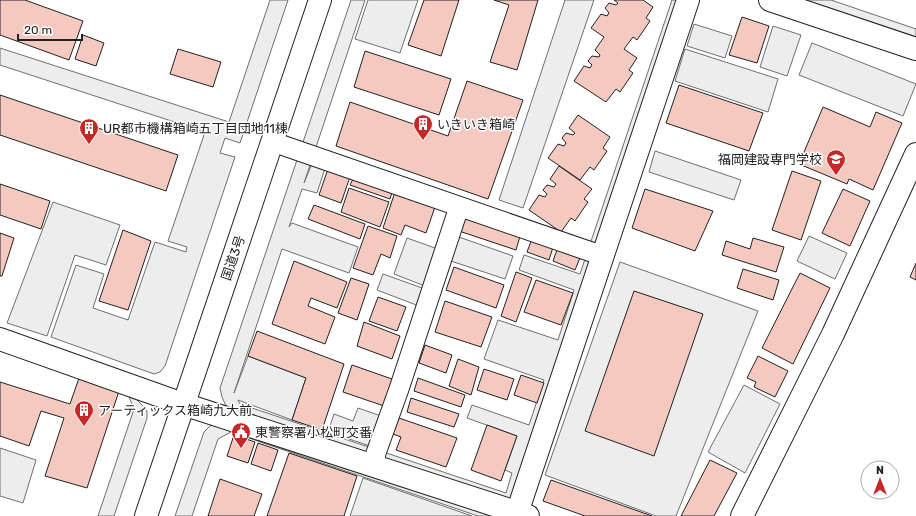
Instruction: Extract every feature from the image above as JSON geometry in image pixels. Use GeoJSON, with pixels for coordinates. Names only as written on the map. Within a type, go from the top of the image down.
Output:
{"type":"FeatureCollection","features":[{"type":"Feature","properties":{"kind":"main road","name":"国道3号"},"geometry":{"type":"LineString","coordinates":[[146,516],[320,0]]}},
{"type":"Feature","properties":{"kind":"main road"},"geometry":{"type":"LineString","coordinates":[[0,339],[183,404],[520,515],[603,256],[688,0]]}},
{"type":"Feature","properties":{"kind":"main road"},"geometry":{"type":"LineString","coordinates":[[770,0],[916,49]]}},
{"type":"Feature","properties":{"kind":"main road"},"geometry":{"type":"LineString","coordinates":[[742,516],[833,334],[916,154]]}},
{"type":"Feature","properties":{"kind":"street"},"geometry":{"type":"LineString","coordinates":[[273,142],[603,256]]}},
{"type":"Feature","properties":{"kind":"street"},"geometry":{"type":"LineString","coordinates":[[374,466],[376,453],[399,389],[459,207]]}},
{"type":"Feature","properties":{"kind":"shaded area"},"geometry":{"type":"Polygon","coordinates":[[[270,0],[288,0],[240,143],[225,138],[220,153],[235,157],[165,366],[160,372],[154,374],[51,337],[76,265],[104,274],[93,308],[128,320],[155,242],[186,252],[187,247],[168,241],[205,132],[0,65],[0,48],[229,122],[270,0]]]}},
{"type":"Feature","properties":{"kind":"shaded area"},"geometry":{"type":"Polygon","coordinates":[[[351,0],[365,0],[304,183],[313,161],[326,165],[317,193],[302,189],[289,227],[292,223],[358,247],[349,273],[282,249],[234,393],[248,356],[306,378],[292,420],[238,400],[240,404],[506,493],[512,473],[505,470],[517,436],[467,418],[472,405],[529,425],[544,380],[484,359],[498,320],[558,340],[574,290],[519,270],[524,255],[580,274],[672,0],[679,0],[511,497],[507,500],[226,406],[222,397],[220,388],[351,0]]]}},
{"type":"Feature","properties":{"kind":"shaded area"},"geometry":{"type":"Polygon","coordinates":[[[368,0],[418,0],[400,53],[355,39],[368,0]]]}},
{"type":"Feature","properties":{"kind":"shaded area"},"geometry":{"type":"Polygon","coordinates":[[[565,0],[594,0],[523,208],[499,200],[565,0]]]}},
{"type":"Feature","properties":{"kind":"shaded area"},"geometry":{"type":"Polygon","coordinates":[[[806,0],[831,0],[916,29],[916,37],[806,0]]]}},
{"type":"Feature","properties":{"kind":"shaded area"},"geometry":{"type":"Polygon","coordinates":[[[694,24],[732,36],[725,58],[687,46],[694,24]]]}},
{"type":"Feature","properties":{"kind":"shaded area"},"geometry":{"type":"Polygon","coordinates":[[[773,26],[801,35],[787,76],[760,67],[773,26]]]}},
{"type":"Feature","properties":{"kind":"shaded area"},"geometry":{"type":"Polygon","coordinates":[[[812,43],[916,84],[903,116],[799,75],[812,43]]]}},
{"type":"Feature","properties":{"kind":"shaded area"},"geometry":{"type":"Polygon","coordinates":[[[685,49],[778,79],[768,112],[675,81],[685,49]]]}},
{"type":"Feature","properties":{"kind":"shaded area"},"geometry":{"type":"Polygon","coordinates":[[[655,151],[741,180],[734,200],[649,172],[655,151]]]}},
{"type":"Feature","properties":{"kind":"shaded area"},"geometry":{"type":"Polygon","coordinates":[[[53,202],[120,225],[106,265],[75,255],[47,336],[7,323],[53,202]]]}},
{"type":"Feature","properties":{"kind":"shaded area"},"geometry":{"type":"Polygon","coordinates":[[[456,236],[513,256],[505,279],[448,260],[456,236]]]}},
{"type":"Feature","properties":{"kind":"shaded area"},"geometry":{"type":"Polygon","coordinates":[[[809,236],[847,253],[835,279],[797,261],[809,236]]]}},
{"type":"Feature","properties":{"kind":"shaded area"},"geometry":{"type":"Polygon","coordinates":[[[407,238],[438,249],[425,286],[394,274],[407,238]]]}},
{"type":"Feature","properties":{"kind":"shaded area"},"geometry":{"type":"Polygon","coordinates":[[[620,262],[758,311],[676,516],[656,516],[545,475],[620,262]]]}},
{"type":"Feature","properties":{"kind":"shaded area"},"geometry":{"type":"Polygon","coordinates":[[[383,274],[425,289],[419,306],[377,290],[383,274]]]}},
{"type":"Feature","properties":{"kind":"shaded area"},"geometry":{"type":"Polygon","coordinates":[[[744,385],[780,404],[745,473],[708,452],[744,385]]]}},
{"type":"Feature","properties":{"kind":"shaded area"},"geometry":{"type":"Polygon","coordinates":[[[129,397],[137,400],[143,406],[147,411],[147,418],[114,516],[98,516],[134,409],[129,397]]]}},
{"type":"Feature","properties":{"kind":"shaded area"},"geometry":{"type":"Polygon","coordinates":[[[358,408],[384,417],[373,447],[328,432],[334,414],[353,421],[358,408]]]}},
{"type":"Feature","properties":{"kind":"shaded area"},"geometry":{"type":"Polygon","coordinates":[[[218,423],[493,516],[478,516],[231,432],[218,439],[192,516],[175,516],[204,432],[210,426],[218,423]]]}},
{"type":"Feature","properties":{"kind":"shaded area"},"geometry":{"type":"Polygon","coordinates":[[[0,448],[36,460],[23,503],[0,496],[0,448]]]}},
{"type":"Feature","properties":{"kind":"shaded area"},"geometry":{"type":"Polygon","coordinates":[[[363,478],[472,516],[350,516],[363,478]]]}},
{"type":"Feature","properties":{"kind":"building"},"geometry":{"type":"Polygon","coordinates":[[[0,0],[25,0],[83,21],[69,60],[0,35],[0,0]]]}},
{"type":"Feature","properties":{"kind":"building"},"geometry":{"type":"Polygon","coordinates":[[[424,0],[459,0],[441,56],[408,45],[424,0]]]}},
{"type":"Feature","properties":{"kind":"building"},"geometry":{"type":"Polygon","coordinates":[[[494,0],[538,0],[517,70],[490,62],[509,5],[494,0]]]}},
{"type":"Feature","properties":{"kind":"building"},"geometry":{"type":"Polygon","coordinates":[[[614,0],[643,0],[653,7],[646,18],[650,21],[637,40],[633,37],[624,49],[637,58],[629,70],[633,73],[620,92],[616,89],[606,102],[574,81],[584,66],[590,68],[592,65],[588,61],[592,56],[599,57],[600,55],[595,50],[604,37],[591,28],[601,14],[607,16],[609,13],[605,8],[609,3],[616,5],[618,3],[614,0]]]}},
{"type":"Feature","properties":{"kind":"building"},"geometry":{"type":"Polygon","coordinates":[[[742,17],[769,26],[757,63],[729,55],[742,17]]]}},
{"type":"Feature","properties":{"kind":"building"},"geometry":{"type":"Polygon","coordinates":[[[83,35],[104,43],[96,66],[75,59],[83,35]]]}},
{"type":"Feature","properties":{"kind":"building"},"geometry":{"type":"Polygon","coordinates":[[[178,49],[221,62],[213,87],[170,74],[178,49]]]}},
{"type":"Feature","properties":{"kind":"building"},"geometry":{"type":"Polygon","coordinates":[[[365,51],[451,79],[439,115],[354,87],[365,51]]]}},
{"type":"Feature","properties":{"kind":"building","name":"いきいき箱崎"},"geometry":{"type":"Polygon","coordinates":[[[467,81],[523,100],[488,199],[336,146],[350,102],[448,136],[467,81]]]}},
{"type":"Feature","properties":{"kind":"building"},"geometry":{"type":"Polygon","coordinates":[[[679,85],[763,113],[749,151],[666,123],[679,85]]]}},
{"type":"Feature","properties":{"kind":"building","name":"UR都市機構箱崎五丁目団地11棟"},"geometry":{"type":"Polygon","coordinates":[[[0,95],[178,155],[166,191],[0,135],[0,95]]]}},
{"type":"Feature","properties":{"kind":"building"},"geometry":{"type":"Polygon","coordinates":[[[823,107],[870,127],[876,112],[902,123],[873,190],[849,179],[847,184],[799,164],[823,107]]]}},
{"type":"Feature","properties":{"kind":"building"},"geometry":{"type":"Polygon","coordinates":[[[578,115],[610,137],[603,148],[607,151],[594,170],[590,167],[580,180],[548,158],[558,144],[564,146],[566,143],[562,138],[566,133],[573,135],[575,133],[569,128],[578,115]]]}},
{"type":"Feature","properties":{"kind":"building"},"geometry":{"type":"Polygon","coordinates":[[[329,166],[351,174],[341,203],[319,195],[329,166]]]}},
{"type":"Feature","properties":{"kind":"building"},"geometry":{"type":"Polygon","coordinates":[[[559,166],[592,189],[584,199],[588,202],[575,221],[571,218],[561,232],[529,210],[539,195],[545,197],[547,194],[543,190],[547,185],[554,187],[556,184],[550,179],[559,166]]]}},
{"type":"Feature","properties":{"kind":"building"},"geometry":{"type":"Polygon","coordinates":[[[792,171],[821,181],[801,240],[772,230],[792,171]]]}},
{"type":"Feature","properties":{"kind":"building"},"geometry":{"type":"Polygon","coordinates":[[[355,175],[393,189],[390,199],[350,185],[355,175]]]}},
{"type":"Feature","properties":{"kind":"building"},"geometry":{"type":"Polygon","coordinates":[[[0,184],[50,201],[41,229],[0,215],[0,184]]]}},
{"type":"Feature","properties":{"kind":"building"},"geometry":{"type":"Polygon","coordinates":[[[349,188],[389,202],[380,227],[341,212],[349,188]]]}},
{"type":"Feature","properties":{"kind":"building"},"geometry":{"type":"Polygon","coordinates":[[[396,189],[436,204],[426,233],[405,225],[401,235],[383,228],[396,189]]]}},
{"type":"Feature","properties":{"kind":"building"},"geometry":{"type":"Polygon","coordinates":[[[645,189],[713,211],[695,251],[632,228],[645,189]]]}},
{"type":"Feature","properties":{"kind":"building"},"geometry":{"type":"Polygon","coordinates":[[[843,189],[870,201],[850,246],[822,233],[843,189]]]}},
{"type":"Feature","properties":{"kind":"building"},"geometry":{"type":"Polygon","coordinates":[[[314,205],[365,224],[360,239],[308,219],[314,205]]]}},
{"type":"Feature","properties":{"kind":"building"},"geometry":{"type":"Polygon","coordinates":[[[465,213],[521,233],[516,250],[459,231],[465,213]]]}},
{"type":"Feature","properties":{"kind":"building"},"geometry":{"type":"Polygon","coordinates":[[[368,226],[397,236],[390,258],[381,254],[373,275],[353,268],[368,226]]]}},
{"type":"Feature","properties":{"kind":"building"},"geometry":{"type":"Polygon","coordinates":[[[123,230],[151,241],[128,310],[99,301],[123,230]]]}},
{"type":"Feature","properties":{"kind":"building"},"geometry":{"type":"Polygon","coordinates":[[[0,233],[14,238],[2,276],[0,276],[0,233]]]}},
{"type":"Feature","properties":{"kind":"building"},"geometry":{"type":"Polygon","coordinates":[[[533,236],[554,244],[549,260],[527,252],[533,236]]]}},
{"type":"Feature","properties":{"kind":"building"},"geometry":{"type":"Polygon","coordinates":[[[753,238],[784,247],[776,272],[722,255],[726,241],[750,249],[753,238]]]}},
{"type":"Feature","properties":{"kind":"building"},"geometry":{"type":"Polygon","coordinates":[[[559,244],[582,253],[575,270],[553,261],[559,244]]]}},
{"type":"Feature","properties":{"kind":"building"},"geometry":{"type":"Polygon","coordinates":[[[294,261],[347,282],[337,308],[311,298],[308,306],[335,317],[325,344],[272,324],[294,261]]]}},
{"type":"Feature","properties":{"kind":"building"},"geometry":{"type":"Polygon","coordinates":[[[916,263],[916,280],[910,277],[916,263]]]}},
{"type":"Feature","properties":{"kind":"building"},"geometry":{"type":"Polygon","coordinates":[[[454,267],[504,285],[496,308],[446,290],[454,267]]]}},
{"type":"Feature","properties":{"kind":"building"},"geometry":{"type":"Polygon","coordinates":[[[743,269],[779,280],[773,300],[737,288],[743,269]]]}},
{"type":"Feature","properties":{"kind":"building"},"geometry":{"type":"Polygon","coordinates":[[[516,272],[532,278],[516,322],[501,316],[516,272]]]}},
{"type":"Feature","properties":{"kind":"building"},"geometry":{"type":"Polygon","coordinates":[[[800,273],[830,288],[793,364],[762,348],[800,273]]]}},
{"type":"Feature","properties":{"kind":"building"},"geometry":{"type":"Polygon","coordinates":[[[351,278],[369,284],[357,320],[338,313],[351,278]]]}},
{"type":"Feature","properties":{"kind":"building"},"geometry":{"type":"Polygon","coordinates":[[[536,280],[573,293],[561,325],[524,312],[536,280]]]}},
{"type":"Feature","properties":{"kind":"building"},"geometry":{"type":"Polygon","coordinates":[[[634,291],[703,314],[654,456],[585,431],[634,291]]]}},
{"type":"Feature","properties":{"kind":"building"},"geometry":{"type":"Polygon","coordinates":[[[378,297],[406,307],[397,331],[369,321],[378,297]]]}},
{"type":"Feature","properties":{"kind":"building"},"geometry":{"type":"Polygon","coordinates":[[[445,301],[492,317],[481,347],[435,332],[445,301]]]}},
{"type":"Feature","properties":{"kind":"building"},"geometry":{"type":"Polygon","coordinates":[[[364,322],[400,336],[392,359],[357,346],[364,322]]]}},
{"type":"Feature","properties":{"kind":"building"},"geometry":{"type":"Polygon","coordinates":[[[257,331],[344,364],[322,430],[292,420],[306,378],[248,356],[257,331]]]}},
{"type":"Feature","properties":{"kind":"building"},"geometry":{"type":"Polygon","coordinates":[[[425,345],[452,355],[446,373],[419,363],[425,345]]]}},
{"type":"Feature","properties":{"kind":"building"},"geometry":{"type":"Polygon","coordinates":[[[758,356],[788,371],[775,397],[754,387],[756,382],[747,378],[758,356]]]}},
{"type":"Feature","properties":{"kind":"building"},"geometry":{"type":"Polygon","coordinates":[[[458,359],[479,367],[471,395],[449,386],[458,359]]]}},
{"type":"Feature","properties":{"kind":"building"},"geometry":{"type":"Polygon","coordinates":[[[352,365],[392,379],[384,406],[343,392],[352,365]]]}},
{"type":"Feature","properties":{"kind":"building"},"geometry":{"type":"Polygon","coordinates":[[[484,369],[514,379],[507,400],[477,390],[484,369]]]}},
{"type":"Feature","properties":{"kind":"building"},"geometry":{"type":"Polygon","coordinates":[[[521,375],[544,383],[537,403],[514,395],[521,375]]]}},
{"type":"Feature","properties":{"kind":"building","name":"アーティックス箱崎九大前"},"geometry":{"type":"Polygon","coordinates":[[[79,378],[119,391],[87,488],[45,476],[64,418],[41,411],[29,446],[0,436],[0,382],[70,404],[79,378]]]}},
{"type":"Feature","properties":{"kind":"building"},"geometry":{"type":"Polygon","coordinates":[[[418,378],[465,395],[461,407],[414,391],[418,378]]]}},
{"type":"Feature","properties":{"kind":"building"},"geometry":{"type":"Polygon","coordinates":[[[411,398],[459,414],[454,427],[407,412],[411,398]]]}},
{"type":"Feature","properties":{"kind":"building"},"geometry":{"type":"Polygon","coordinates":[[[399,418],[457,438],[446,467],[396,450],[401,437],[393,434],[399,418]]]}},
{"type":"Feature","properties":{"kind":"building"},"geometry":{"type":"Polygon","coordinates":[[[487,425],[517,436],[501,481],[471,470],[487,425]]]}},
{"type":"Feature","properties":{"kind":"building","name":"東警察署小松町交番"},"geometry":{"type":"Polygon","coordinates":[[[234,435],[255,442],[248,463],[227,456],[234,435]]]}},
{"type":"Feature","properties":{"kind":"building"},"geometry":{"type":"Polygon","coordinates":[[[258,443],[278,450],[271,471],[251,464],[258,443]]]}},
{"type":"Feature","properties":{"kind":"building"},"geometry":{"type":"Polygon","coordinates":[[[289,453],[357,476],[344,516],[267,516],[289,453]]]}},
{"type":"Feature","properties":{"kind":"building"},"geometry":{"type":"Polygon","coordinates":[[[710,460],[737,473],[714,516],[681,516],[710,460]]]}},
{"type":"Feature","properties":{"kind":"building"},"geometry":{"type":"Polygon","coordinates":[[[220,479],[262,494],[254,516],[208,516],[220,479]]]}},
{"type":"Feature","properties":{"kind":"building"},"geometry":{"type":"Polygon","coordinates":[[[551,480],[652,516],[585,516],[543,501],[551,480]]]}},
{"type":"Feature","properties":{"kind":"place","name":"いきいき箱崎"},"geometry":{"type":"Point","coordinates":[423,141]}},
{"type":"Feature","properties":{"kind":"place","name":"UR都市機構箱崎五丁目団地11棟"},"geometry":{"type":"Point","coordinates":[89,145]}},
{"type":"Feature","properties":{"kind":"place","name":"福岡建設専門学校"},"geometry":{"type":"Point","coordinates":[836,176]}},
{"type":"Feature","properties":{"kind":"place","name":"アーティックス箱崎九大前"},"geometry":{"type":"Point","coordinates":[84,427]}},
{"type":"Feature","properties":{"kind":"place","name":"東警察署小松町交番"},"geometry":{"type":"Point","coordinates":[241,449]}}]}
